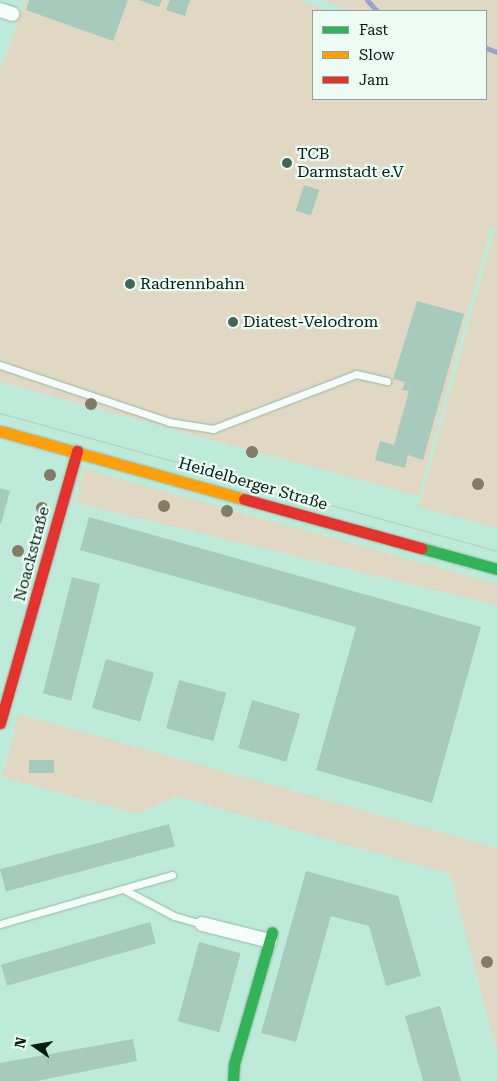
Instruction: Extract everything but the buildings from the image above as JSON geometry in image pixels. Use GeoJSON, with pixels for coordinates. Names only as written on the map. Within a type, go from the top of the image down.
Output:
{"type":"FeatureCollection","features":[{"type":"Feature","properties":{"kind":"street","name":"Heidelberger Straße"},"geometry":{"type":"LineString","coordinates":[[0,430],[497,569]]}},
{"type":"Feature","properties":{"kind":"street","name":"Noackstraße"},"geometry":{"type":"LineString","coordinates":[[0,723],[77,451]]}},
{"type":"Feature","properties":{"kind":"street"},"geometry":{"type":"LineString","coordinates":[[202,924],[271,937],[234,1064],[233,1081]]}},
{"type":"Feature","properties":{"kind":"lane"},"geometry":{"type":"LineString","coordinates":[[0,364],[169,422],[213,429],[356,374],[387,381]]}},
{"type":"Feature","properties":{"kind":"lane"},"geometry":{"type":"LineString","coordinates":[[0,924],[172,875]]}},
{"type":"Feature","properties":{"kind":"lane"},"geometry":{"type":"LineString","coordinates":[[123,889],[174,916],[202,924]]}},
{"type":"Feature","properties":{"kind":"shaded area"},"geometry":{"type":"Polygon","coordinates":[[[25,0],[300,0],[326,10],[312,10],[312,100],[487,100],[487,10],[347,10],[322,0],[497,0],[497,231],[477,226],[490,230],[419,496],[0,382],[0,71],[25,0]]]}},
{"type":"Feature","properties":{"kind":"shaded area"},"geometry":{"type":"Polygon","coordinates":[[[494,232],[497,233],[497,528],[419,507],[494,232]]]}},
{"type":"Feature","properties":{"kind":"shaded area"},"geometry":{"type":"Polygon","coordinates":[[[84,469],[497,584],[497,605],[76,503],[84,469]]]}},
{"type":"Feature","properties":{"kind":"shaded area"},"geometry":{"type":"Polygon","coordinates":[[[19,714],[497,848],[497,1053],[450,874],[176,796],[138,814],[2,777],[19,714]]]}},
{"type":"Feature","properties":{"kind":"waterway"},"geometry":{"type":"LineString","coordinates":[[367,0],[376,10]]}},
{"type":"Feature","properties":{"kind":"waterway"},"geometry":{"type":"LineString","coordinates":[[487,48],[497,52]]}},
{"type":"Feature","properties":{"kind":"tram line"},"geometry":{"type":"LineString","coordinates":[[0,413],[497,551]]}},
{"type":"Feature","properties":{"kind":"traffic: fast"},"geometry":{"type":"LineString","coordinates":[[421,548],[497,569]]}},
{"type":"Feature","properties":{"kind":"traffic: fast"},"geometry":{"type":"LineString","coordinates":[[233,1081],[234,1064],[272,932]]}},
{"type":"Feature","properties":{"kind":"traffic: slow"},"geometry":{"type":"LineString","coordinates":[[0,431],[244,499]]}},
{"type":"Feature","properties":{"kind":"traffic: jam"},"geometry":{"type":"LineString","coordinates":[[0,723],[77,451]]}},
{"type":"Feature","properties":{"kind":"traffic: jam"},"geometry":{"type":"LineString","coordinates":[[244,499],[421,548]]}},
{"type":"Feature","properties":{"kind":"place","name":"TCB Darmstadt e.V"},"geometry":{"type":"Point","coordinates":[287,163]}},
{"type":"Feature","properties":{"kind":"place","name":"Radrennbahn"},"geometry":{"type":"Point","coordinates":[130,284]}},
{"type":"Feature","properties":{"kind":"place","name":"Diatest-Velodrom"},"geometry":{"type":"Point","coordinates":[233,322]}}]}
